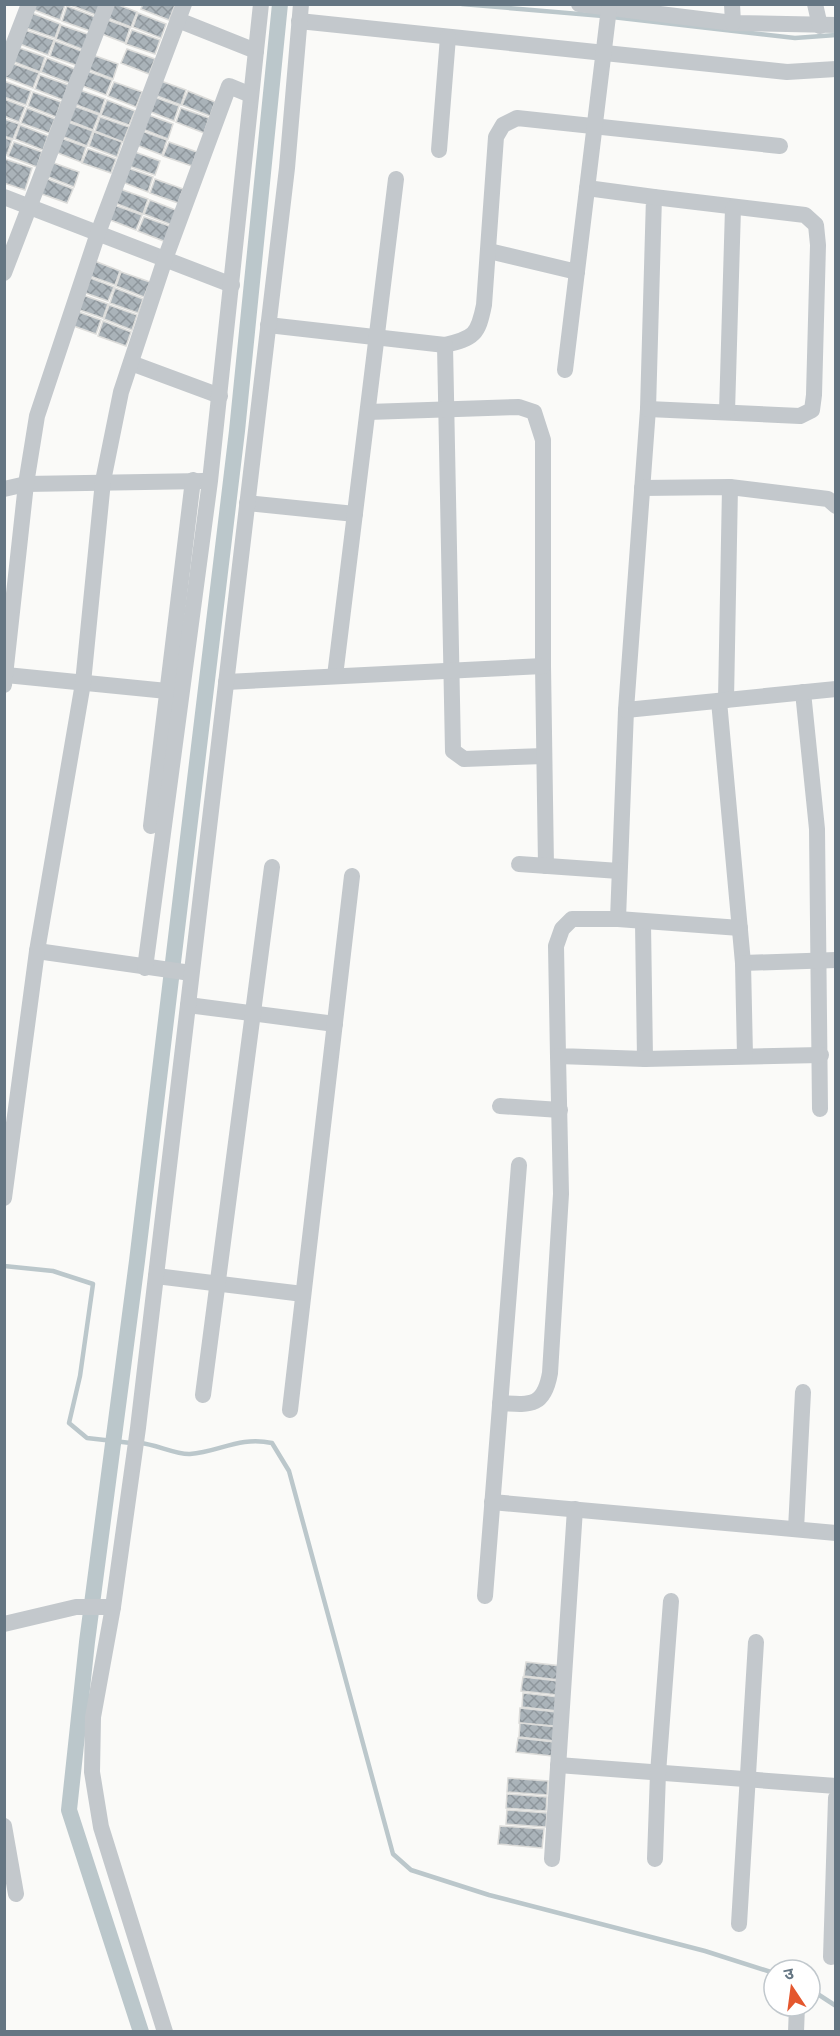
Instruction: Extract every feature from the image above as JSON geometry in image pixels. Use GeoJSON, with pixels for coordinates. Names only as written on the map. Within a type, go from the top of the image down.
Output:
{"type":"FeatureCollection","features":[{"type":"Feature","properties":{"kind":"street"},"geometry":{"type":"LineString","coordinates":[[4,69],[29,4]]}},
{"type":"Feature","properties":{"kind":"street"},"geometry":{"type":"LineString","coordinates":[[4,273],[107,4]]}},
{"type":"Feature","properties":{"kind":"street"},"geometry":{"type":"LineString","coordinates":[[150,968],[220,396],[261,4]]}},
{"type":"Feature","properties":{"kind":"street"},"geometry":{"type":"LineString","coordinates":[[579,4],[609,8],[645,8],[733,23],[828,26]]}},
{"type":"Feature","properties":{"kind":"street"},"geometry":{"type":"LineString","coordinates":[[732,4],[733,23]]}},
{"type":"Feature","properties":{"kind":"street"},"geometry":{"type":"LineString","coordinates":[[815,4],[828,26]]}},
{"type":"Feature","properties":{"kind":"street"},"geometry":{"type":"LineString","coordinates":[[565,370],[609,8]]}},
{"type":"Feature","properties":{"kind":"street"},"geometry":{"type":"LineString","coordinates":[[167,691],[83,682],[5,680],[26,484],[38,416],[98,233],[181,12],[256,51]]}},
{"type":"Feature","properties":{"kind":"street"},"geometry":{"type":"LineString","coordinates":[[165,2031],[94,1798],[93,1717],[108,1607],[138,1428],[188,1005],[185,973],[226,682],[248,503],[286,168],[300,13],[448,37],[787,72],[836,69]]}},
{"type":"Feature","properties":{"kind":"street"},"geometry":{"type":"LineString","coordinates":[[439,150],[448,37]]}},
{"type":"Feature","properties":{"kind":"street"},"geometry":{"type":"LineString","coordinates":[[4,1198],[37,951],[83,682],[103,481],[122,392],[165,259],[229,87],[251,95]]}},
{"type":"Feature","properties":{"kind":"street"},"geometry":{"type":"LineString","coordinates":[[268,325],[445,345],[466,340],[480,328],[489,251],[496,137],[503,124],[517,118],[780,146]]}},
{"type":"Feature","properties":{"kind":"street"},"geometry":{"type":"LineString","coordinates":[[335,676],[396,179]]}},
{"type":"Feature","properties":{"kind":"street"},"geometry":{"type":"LineString","coordinates":[[587,188],[733,208],[805,215],[816,225],[818,245],[812,410],[800,416],[648,409]]}},
{"type":"Feature","properties":{"kind":"street"},"geometry":{"type":"LineString","coordinates":[[4,197],[232,285]]}},
{"type":"Feature","properties":{"kind":"street"},"geometry":{"type":"LineString","coordinates":[[618,919],[626,710],[648,409],[654,197]]}},
{"type":"Feature","properties":{"kind":"street"},"geometry":{"type":"LineString","coordinates":[[727,412],[733,208]]}},
{"type":"Feature","properties":{"kind":"street"},"geometry":{"type":"LineString","coordinates":[[489,251],[577,272]]}},
{"type":"Feature","properties":{"kind":"street"},"geometry":{"type":"LineString","coordinates":[[445,345],[444,409],[453,751],[464,759],[544,756]]}},
{"type":"Feature","properties":{"kind":"street"},"geometry":{"type":"LineString","coordinates":[[131,363],[220,396]]}},
{"type":"Feature","properties":{"kind":"street"},"geometry":{"type":"LineString","coordinates":[[368,412],[519,407],[534,412],[540,423],[543,440],[546,866]]}},
{"type":"Feature","properties":{"kind":"street"},"geometry":{"type":"LineString","coordinates":[[151,826],[193,480]]}},
{"type":"Feature","properties":{"kind":"street"},"geometry":{"type":"LineString","coordinates":[[4,489],[26,484],[103,481],[210,481]]}},
{"type":"Feature","properties":{"kind":"street"},"geometry":{"type":"LineString","coordinates":[[642,488],[730,487],[828,499],[836,506]]}},
{"type":"Feature","properties":{"kind":"street"},"geometry":{"type":"LineString","coordinates":[[730,487],[722,700],[743,963],[744,1056]]}},
{"type":"Feature","properties":{"kind":"street"},"geometry":{"type":"LineString","coordinates":[[248,503],[355,514]]}},
{"type":"Feature","properties":{"kind":"street"},"geometry":{"type":"LineString","coordinates":[[226,682],[543,666]]}},
{"type":"Feature","properties":{"kind":"street"},"geometry":{"type":"LineString","coordinates":[[626,710],[836,689]]}},
{"type":"Feature","properties":{"kind":"street"},"geometry":{"type":"LineString","coordinates":[[803,692],[828,960],[821,1055],[820,1109]]}},
{"type":"Feature","properties":{"kind":"street"},"geometry":{"type":"LineString","coordinates":[[519,864],[619,871]]}},
{"type":"Feature","properties":{"kind":"street"},"geometry":{"type":"LineString","coordinates":[[203,1395],[272,867]]}},
{"type":"Feature","properties":{"kind":"street"},"geometry":{"type":"LineString","coordinates":[[290,1410],[352,876]]}},
{"type":"Feature","properties":{"kind":"street"},"geometry":{"type":"LineString","coordinates":[[500,1403],[535,1402],[543,1396],[548,1386],[561,1194],[556,946],[562,929],[572,919],[618,919],[644,923],[740,928]]}},
{"type":"Feature","properties":{"kind":"street"},"geometry":{"type":"LineString","coordinates":[[644,923],[645,1059]]}},
{"type":"Feature","properties":{"kind":"street"},"geometry":{"type":"LineString","coordinates":[[37,951],[185,973]]}},
{"type":"Feature","properties":{"kind":"street"},"geometry":{"type":"LineString","coordinates":[[743,963],[828,960]]}},
{"type":"Feature","properties":{"kind":"street"},"geometry":{"type":"LineString","coordinates":[[188,1005],[335,1024]]}},
{"type":"Feature","properties":{"kind":"street"},"geometry":{"type":"LineString","coordinates":[[558,1056],[645,1059],[821,1055]]}},
{"type":"Feature","properties":{"kind":"street"},"geometry":{"type":"LineString","coordinates":[[500,1106],[560,1110]]}},
{"type":"Feature","properties":{"kind":"street"},"geometry":{"type":"LineString","coordinates":[[485,1596],[519,1165]]}},
{"type":"Feature","properties":{"kind":"street"},"geometry":{"type":"LineString","coordinates":[[156,1276],[303,1294]]}},
{"type":"Feature","properties":{"kind":"street"},"geometry":{"type":"LineString","coordinates":[[796,1529],[803,1392]]}},
{"type":"Feature","properties":{"kind":"street"},"geometry":{"type":"LineString","coordinates":[[492,1502],[836,1533]]}},
{"type":"Feature","properties":{"kind":"street"},"geometry":{"type":"LineString","coordinates":[[552,1859],[575,1509]]}},
{"type":"Feature","properties":{"kind":"street"},"geometry":{"type":"LineString","coordinates":[[655,1859],[658,1773],[671,1601]]}},
{"type":"Feature","properties":{"kind":"street"},"geometry":{"type":"LineString","coordinates":[[5,1624],[76,1607],[108,1607]]}},
{"type":"Feature","properties":{"kind":"street"},"geometry":{"type":"LineString","coordinates":[[739,1924],[756,1642]]}},
{"type":"Feature","properties":{"kind":"street"},"geometry":{"type":"LineString","coordinates":[[558,1765],[836,1786]]}},
{"type":"Feature","properties":{"kind":"street"},"geometry":{"type":"LineString","coordinates":[[831,1957],[836,1798]]}},
{"type":"Feature","properties":{"kind":"street"},"geometry":{"type":"LineString","coordinates":[[4,1826],[16,1894]]}},
{"type":"Feature","properties":{"kind":"building"},"geometry":{"type":"Polygon","coordinates":[[[34,4],[65,5],[60,20],[32,9],[34,4]]]}},
{"type":"Feature","properties":{"kind":"building"},"geometry":{"type":"Polygon","coordinates":[[[68,4],[100,4],[96,15],[68,4]]]}},
{"type":"Feature","properties":{"kind":"building"},"geometry":{"type":"Polygon","coordinates":[[[108,4],[116,4],[137,12],[131,27],[103,16],[108,4]]]}},
{"type":"Feature","properties":{"kind":"building"},"geometry":{"type":"Polygon","coordinates":[[[143,4],[175,5],[169,20],[141,9],[143,4]]]}},
{"type":"Feature","properties":{"kind":"building"},"geometry":{"type":"Polygon","coordinates":[[[67,6],[95,17],[90,31],[62,21],[67,6]]]}},
{"type":"Feature","properties":{"kind":"building"},"geometry":{"type":"Polygon","coordinates":[[[32,13],[60,24],[55,38],[26,28],[32,13]]]}},
{"type":"Feature","properties":{"kind":"building"},"geometry":{"type":"Polygon","coordinates":[[[138,13],[166,24],[161,38],[133,27],[138,13]]]}},
{"type":"Feature","properties":{"kind":"building"},"geometry":{"type":"Polygon","coordinates":[[[102,18],[130,28],[125,43],[97,32],[102,18]]]}},
{"type":"Feature","properties":{"kind":"building"},"geometry":{"type":"Polygon","coordinates":[[[61,25],[90,35],[84,50],[56,39],[61,25]]]}},
{"type":"Feature","properties":{"kind":"building"},"geometry":{"type":"Polygon","coordinates":[[[25,30],[54,40],[48,55],[20,44],[25,30]]]}},
{"type":"Feature","properties":{"kind":"building"},"geometry":{"type":"Polygon","coordinates":[[[132,30],[160,40],[155,54],[126,44],[132,30]]]}},
{"type":"Feature","properties":{"kind":"building"},"geometry":{"type":"Polygon","coordinates":[[[55,41],[84,52],[78,66],[50,56],[55,41]]]}},
{"type":"Feature","properties":{"kind":"building"},"geometry":{"type":"Polygon","coordinates":[[[17,47],[45,57],[40,72],[12,61],[17,47]]]}},
{"type":"Feature","properties":{"kind":"building"},"geometry":{"type":"Polygon","coordinates":[[[127,49],[155,59],[149,74],[121,63],[127,49]]]}},
{"type":"Feature","properties":{"kind":"building"},"geometry":{"type":"Polygon","coordinates":[[[90,54],[118,64],[113,79],[85,68],[90,54]]]}},
{"type":"Feature","properties":{"kind":"building"},"geometry":{"type":"Polygon","coordinates":[[[47,58],[75,69],[69,83],[41,72],[47,58]]]}},
{"type":"Feature","properties":{"kind":"building"},"geometry":{"type":"Polygon","coordinates":[[[11,63],[39,73],[33,88],[5,77],[11,63]]]}},
{"type":"Feature","properties":{"kind":"building"},"geometry":{"type":"Polygon","coordinates":[[[84,70],[112,80],[106,95],[78,84],[84,70]]]}},
{"type":"Feature","properties":{"kind":"building"},"geometry":{"type":"Polygon","coordinates":[[[40,75],[68,85],[63,100],[35,89],[40,75]]]}},
{"type":"Feature","properties":{"kind":"building"},"geometry":{"type":"Polygon","coordinates":[[[158,80],[186,90],[181,105],[152,94],[158,80]]]}},
{"type":"Feature","properties":{"kind":"building"},"geometry":{"type":"Polygon","coordinates":[[[4,81],[31,91],[26,105],[4,97],[4,81]]]}},
{"type":"Feature","properties":{"kind":"building"},"geometry":{"type":"Polygon","coordinates":[[[114,82],[142,92],[136,107],[108,96],[114,82]]]}},
{"type":"Feature","properties":{"kind":"building"},"geometry":{"type":"Polygon","coordinates":[[[77,89],[105,99],[100,114],[72,103],[77,89]]]}},
{"type":"Feature","properties":{"kind":"building"},"geometry":{"type":"Polygon","coordinates":[[[188,91],[215,102],[210,116],[182,105],[188,91]]]}},
{"type":"Feature","properties":{"kind":"building"},"geometry":{"type":"Polygon","coordinates":[[[33,92],[61,102],[56,117],[28,106],[33,92]]]}},
{"type":"Feature","properties":{"kind":"building"},"geometry":{"type":"Polygon","coordinates":[[[151,96],[179,106],[174,121],[146,110],[151,96]]]}},
{"type":"Feature","properties":{"kind":"building"},"geometry":{"type":"Polygon","coordinates":[[[4,99],[25,107],[19,122],[4,116],[4,99]]]}},
{"type":"Feature","properties":{"kind":"building"},"geometry":{"type":"Polygon","coordinates":[[[107,100],[135,111],[129,125],[101,115],[107,100]]]}},
{"type":"Feature","properties":{"kind":"building"},"geometry":{"type":"Polygon","coordinates":[[[71,105],[99,115],[93,130],[65,119],[71,105]]]}},
{"type":"Feature","properties":{"kind":"building"},"geometry":{"type":"Polygon","coordinates":[[[27,108],[55,119],[49,133],[21,123],[27,108]]]}},
{"type":"Feature","properties":{"kind":"building"},"geometry":{"type":"Polygon","coordinates":[[[181,108],[209,118],[204,133],[176,122],[181,108]]]}},
{"type":"Feature","properties":{"kind":"building"},"geometry":{"type":"Polygon","coordinates":[[[146,114],[173,124],[168,139],[140,128],[146,114]]]}},
{"type":"Feature","properties":{"kind":"building"},"geometry":{"type":"Polygon","coordinates":[[[100,117],[129,127],[123,142],[95,131],[100,117]]]}},
{"type":"Feature","properties":{"kind":"building"},"geometry":{"type":"Polygon","coordinates":[[[4,119],[19,124],[13,139],[4,136],[4,119]]]}},
{"type":"Feature","properties":{"kind":"building"},"geometry":{"type":"Polygon","coordinates":[[[65,121],[93,131],[87,146],[59,135],[65,121]]]}},
{"type":"Feature","properties":{"kind":"building"},"geometry":{"type":"Polygon","coordinates":[[[20,125],[48,136],[43,150],[15,139],[20,125]]]}},
{"type":"Feature","properties":{"kind":"building"},"geometry":{"type":"Polygon","coordinates":[[[139,130],[167,140],[162,155],[134,144],[139,130]]]}},
{"type":"Feature","properties":{"kind":"building"},"geometry":{"type":"Polygon","coordinates":[[[94,132],[122,142],[117,157],[89,146],[94,132]]]}},
{"type":"Feature","properties":{"kind":"building"},"geometry":{"type":"Polygon","coordinates":[[[58,137],[86,147],[81,162],[53,151],[58,137]]]}},
{"type":"Feature","properties":{"kind":"building"},"geometry":{"type":"Polygon","coordinates":[[[4,138],[12,140],[7,155],[4,154],[4,138]]]}},
{"type":"Feature","properties":{"kind":"building"},"geometry":{"type":"Polygon","coordinates":[[[14,142],[42,152],[37,167],[8,156],[14,142]]]}},
{"type":"Feature","properties":{"kind":"building"},"geometry":{"type":"Polygon","coordinates":[[[169,142],[197,152],[192,166],[163,156],[169,142]]]}},
{"type":"Feature","properties":{"kind":"building"},"geometry":{"type":"Polygon","coordinates":[[[88,149],[116,159],[111,173],[82,163],[88,149]]]}},
{"type":"Feature","properties":{"kind":"building"},"geometry":{"type":"Polygon","coordinates":[[[132,151],[160,161],[155,175],[126,165],[132,151]]]}},
{"type":"Feature","properties":{"kind":"building"},"geometry":{"type":"Polygon","coordinates":[[[5,159],[32,168],[25,190],[4,183],[5,159]]]}},
{"type":"Feature","properties":{"kind":"building"},"geometry":{"type":"Polygon","coordinates":[[[51,162],[79,172],[74,187],[46,176],[51,162]]]}},
{"type":"Feature","properties":{"kind":"building"},"geometry":{"type":"Polygon","coordinates":[[[125,167],[153,177],[148,192],[120,181],[125,167]]]}},
{"type":"Feature","properties":{"kind":"building"},"geometry":{"type":"Polygon","coordinates":[[[45,178],[73,189],[67,203],[39,193],[45,178]]]}},
{"type":"Feature","properties":{"kind":"building"},"geometry":{"type":"Polygon","coordinates":[[[155,179],[183,189],[178,203],[150,193],[155,179]]]}},
{"type":"Feature","properties":{"kind":"building"},"geometry":{"type":"Polygon","coordinates":[[[120,189],[148,199],[143,214],[115,203],[120,189]]]}},
{"type":"Feature","properties":{"kind":"building"},"geometry":{"type":"Polygon","coordinates":[[[150,200],[178,211],[172,225],[144,214],[150,200]]]}},
{"type":"Feature","properties":{"kind":"building"},"geometry":{"type":"Polygon","coordinates":[[[114,205],[142,215],[136,230],[108,219],[114,205]]]}},
{"type":"Feature","properties":{"kind":"building"},"geometry":{"type":"Polygon","coordinates":[[[144,217],[172,227],[166,242],[138,231],[144,217]]]}},
{"type":"Feature","properties":{"kind":"building"},"geometry":{"type":"Polygon","coordinates":[[[92,260],[120,271],[115,285],[87,275],[92,260]]]}},
{"type":"Feature","properties":{"kind":"building"},"geometry":{"type":"Polygon","coordinates":[[[121,272],[150,282],[144,297],[116,286],[121,272]]]}},
{"type":"Feature","properties":{"kind":"building"},"geometry":{"type":"Polygon","coordinates":[[[85,276],[114,287],[108,301],[80,291],[85,276]]]}},
{"type":"Feature","properties":{"kind":"building"},"geometry":{"type":"Polygon","coordinates":[[[115,288],[143,299],[138,313],[110,303],[115,288]]]}},
{"type":"Feature","properties":{"kind":"building"},"geometry":{"type":"Polygon","coordinates":[[[80,294],[108,304],[103,318],[74,308],[80,294]]]}},
{"type":"Feature","properties":{"kind":"building"},"geometry":{"type":"Polygon","coordinates":[[[109,305],[137,315],[132,330],[104,319],[109,305]]]}},
{"type":"Feature","properties":{"kind":"building"},"geometry":{"type":"Polygon","coordinates":[[[73,310],[101,320],[96,334],[68,324],[73,310]]]}},
{"type":"Feature","properties":{"kind":"building"},"geometry":{"type":"Polygon","coordinates":[[[103,321],[131,332],[126,346],[98,336],[103,321]]]}},
{"type":"Feature","properties":{"kind":"building"},"geometry":{"type":"Polygon","coordinates":[[[526,1662],[562,1666],[560,1680],[524,1676],[526,1662]]]}},
{"type":"Feature","properties":{"kind":"building"},"geometry":{"type":"Polygon","coordinates":[[[523,1677],[559,1681],[558,1695],[521,1691],[523,1677]]]}},
{"type":"Feature","properties":{"kind":"building"},"geometry":{"type":"Polygon","coordinates":[[[523,1693],[559,1697],[558,1711],[522,1707],[523,1693]]]}},
{"type":"Feature","properties":{"kind":"building"},"geometry":{"type":"Polygon","coordinates":[[[520,1708],[557,1712],[555,1726],[519,1723],[520,1708]]]}},
{"type":"Feature","properties":{"kind":"building"},"geometry":{"type":"Polygon","coordinates":[[[520,1723],[557,1727],[555,1741],[519,1737],[520,1723]]]}},
{"type":"Feature","properties":{"kind":"building"},"geometry":{"type":"Polygon","coordinates":[[[518,1738],[554,1742],[552,1756],[516,1752],[518,1738]]]}},
{"type":"Feature","properties":{"kind":"building"},"geometry":{"type":"Polygon","coordinates":[[[508,1778],[548,1781],[547,1795],[507,1792],[508,1778]]]}},
{"type":"Feature","properties":{"kind":"building"},"geometry":{"type":"Polygon","coordinates":[[[507,1794],[547,1797],[546,1811],[506,1808],[507,1794]]]}},
{"type":"Feature","properties":{"kind":"building"},"geometry":{"type":"Polygon","coordinates":[[[507,1810],[547,1813],[546,1827],[506,1824],[507,1810]]]}},
{"type":"Feature","properties":{"kind":"building"},"geometry":{"type":"Polygon","coordinates":[[[500,1826],[544,1829],[542,1848],[498,1844],[500,1826]]]}},
{"type":"Feature","properties":{"kind":"waterway"},"geometry":{"type":"LineString","coordinates":[[141,2032],[69,1810],[87,1642],[137,1261],[237,431],[280,4]]}},
{"type":"Feature","properties":{"kind":"waterway"},"geometry":{"type":"LineString","coordinates":[[462,4],[603,16]]}},
{"type":"Feature","properties":{"kind":"waterway"},"geometry":{"type":"LineString","coordinates":[[612,17],[795,38],[836,35]]}},
{"type":"Feature","properties":{"kind":"waterway"},"geometry":{"type":"LineString","coordinates":[[4,1266],[53,1271],[93,1284],[80,1376],[69,1423],[87,1438],[131,1443]]}},
{"type":"Feature","properties":{"kind":"waterway"},"geometry":{"type":"LineString","coordinates":[[140,1443],[190,1454],[249,1441],[272,1443],[289,1471],[393,1854],[411,1870],[489,1895],[705,1951],[762,1969]]}},
{"type":"Feature","properties":{"kind":"waterway"},"geometry":{"type":"LineString","coordinates":[[822,1997],[836,2006]]}}]}
